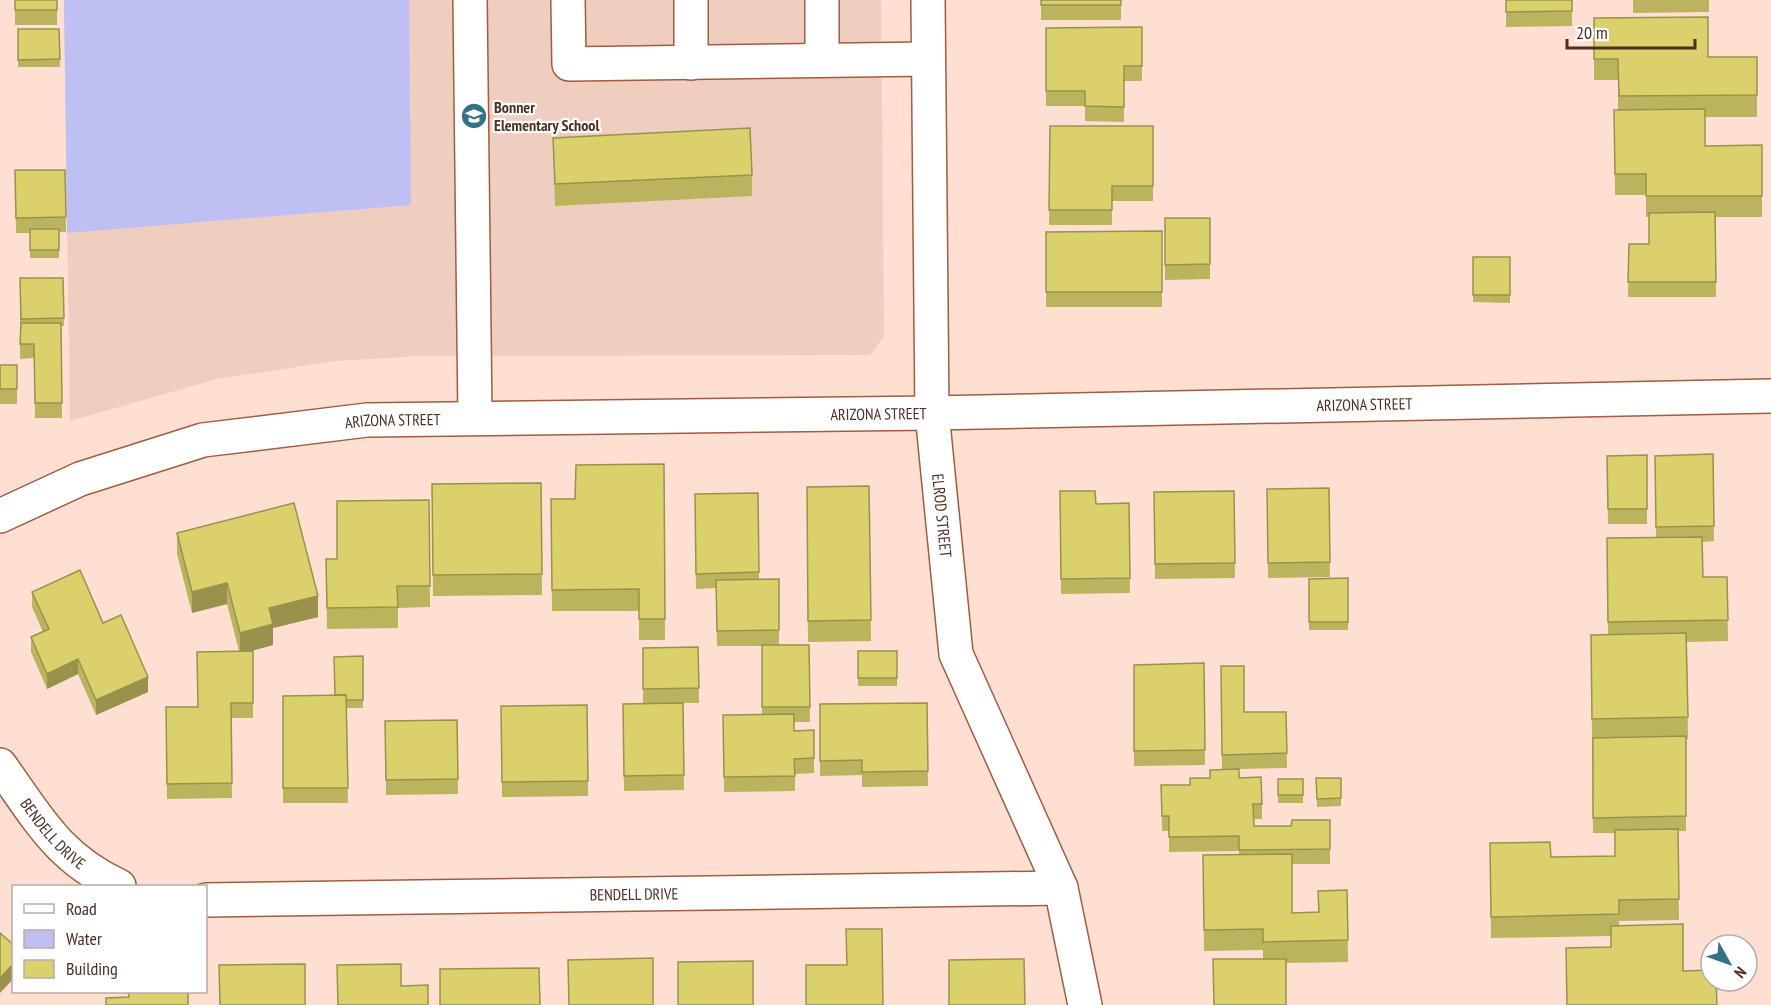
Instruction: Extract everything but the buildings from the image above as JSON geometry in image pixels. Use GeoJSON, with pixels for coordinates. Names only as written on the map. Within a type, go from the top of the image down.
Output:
{"type":"FeatureCollection","features":[{"type":"Feature","properties":{"kind":"street"},"geometry":{"type":"LineString","coordinates":[[470,0],[475,418]]}},
{"type":"Feature","properties":{"kind":"street"},"geometry":{"type":"LineString","coordinates":[[568,0],[569,64],[928,59]]}},
{"type":"Feature","properties":{"kind":"street"},"geometry":{"type":"LineString","coordinates":[[691,0],[691,63]]}},
{"type":"Feature","properties":{"kind":"street"},"geometry":{"type":"LineString","coordinates":[[822,0],[822,60]]}},
{"type":"Feature","properties":{"kind":"street","name":"ELROD STREET"},"geometry":{"type":"LineString","coordinates":[[928,0],[932,413],[956,654],[1061,888],[1085,1005]]}},
{"type":"Feature","properties":{"kind":"street","name":"ARIZONA STREET"},"geometry":{"type":"LineString","coordinates":[[0,516],[80,478],[203,440],[368,420],[932,413],[1771,396]]}},
{"type":"Feature","properties":{"kind":"street","name":"BENDELL DRIVE"},"geometry":{"type":"LineString","coordinates":[[0,765],[58,846],[93,874],[117,885]]}},
{"type":"Feature","properties":{"kind":"street","name":"BENDELL DRIVE"},"geometry":{"type":"LineString","coordinates":[[207,900],[1061,888]]}},
{"type":"Feature","properties":{"kind":"shaded area","name":"Bonner Elementary School"},"geometry":{"type":"Polygon","coordinates":[[[64,0],[881,0],[884,336],[870,355],[417,356],[336,361],[217,379],[70,421],[64,0]]]}},
{"type":"Feature","properties":{"kind":"water"},"geometry":{"type":"Polygon","coordinates":[[[64,0],[409,0],[411,205],[67,233],[64,0]]]}},
{"type":"Feature","properties":{"kind":"place","name":"Bonner Elementary School"},"geometry":{"type":"Point","coordinates":[474,116]}}]}
